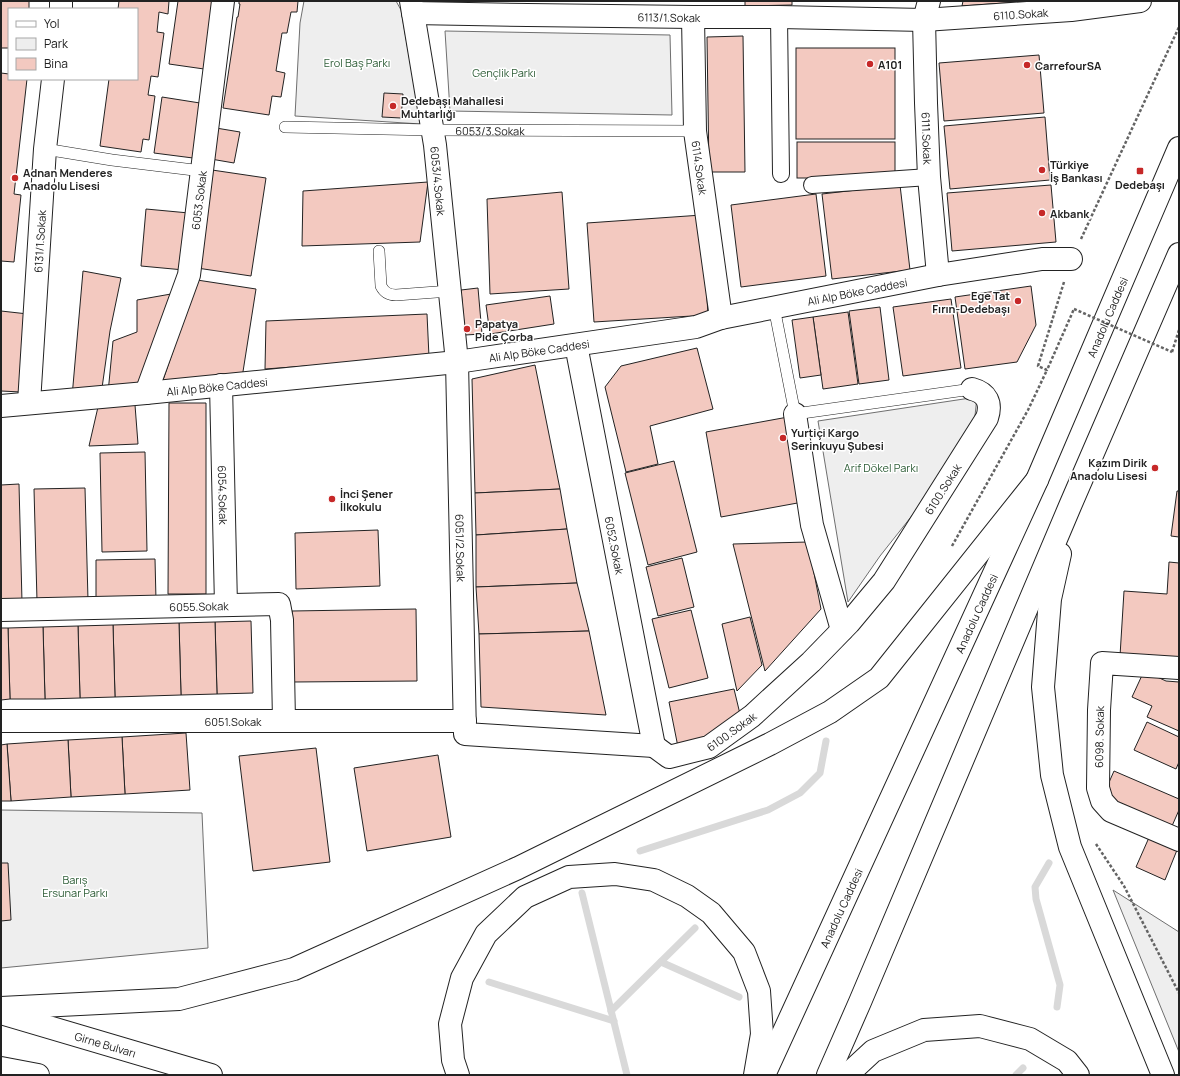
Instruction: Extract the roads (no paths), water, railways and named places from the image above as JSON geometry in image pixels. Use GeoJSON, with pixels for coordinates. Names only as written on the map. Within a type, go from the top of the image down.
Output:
{"type":"FeatureCollection","features":[{"type":"Feature","properties":{"kind":"main road","name":"6053.Sokak"},"geometry":{"type":"LineString","coordinates":[[146,393],[189,275],[223,1]]}},
{"type":"Feature","properties":{"kind":"main road","name":"6110.Sokak"},"geometry":{"type":"LineString","coordinates":[[927,10],[1072,6],[1140,1]]}},
{"type":"Feature","properties":{"kind":"main road","name":"6113/1.Sokak"},"geometry":{"type":"LineString","coordinates":[[412,7],[693,17],[735,9],[779,17],[927,10]]}},
{"type":"Feature","properties":{"kind":"main road","name":"6053/4.Sokak"},"geometry":{"type":"LineString","coordinates":[[412,7],[433,130],[457,362]]}},
{"type":"Feature","properties":{"kind":"main road","name":"6111.Sokak"},"geometry":{"type":"LineString","coordinates":[[927,10],[926,103],[929,177],[938,275]]}},
{"type":"Feature","properties":{"kind":"main road","name":"6114.Sokak"},"geometry":{"type":"LineString","coordinates":[[693,17],[695,131],[721,318]]}},
{"type":"Feature","properties":{"kind":"main road","name":"6131/1.Sokak"},"geometry":{"type":"LineString","coordinates":[[29,403],[46,149],[53,80]]}},
{"type":"Feature","properties":{"kind":"main road","name":"Anadolu Caddesi"},"geometry":{"type":"LineString","coordinates":[[764,1075],[1037,480],[1179,148]]}},
{"type":"Feature","properties":{"kind":"main road","name":"Ali Alp Böke Caddesi"},"geometry":{"type":"LineString","coordinates":[[1,406],[457,362],[696,327],[721,318],[938,275],[1042,259],[1071,259]]}},
{"type":"Feature","properties":{"kind":"main road"},"geometry":{"type":"LineString","coordinates":[[828,1075],[1070,506],[1177,261]]}},
{"type":"Feature","properties":{"kind":"main road","name":"6052.Sokak"},"geometry":{"type":"LineString","coordinates":[[576,345],[654,746]]}},
{"type":"Feature","properties":{"kind":"main road","name":"6051/2.Sokak"},"geometry":{"type":"LineString","coordinates":[[457,362],[465,727]]}},
{"type":"Feature","properties":{"kind":"main road","name":"6054.Sokak"},"geometry":{"type":"LineString","coordinates":[[221,385],[226,605]]}},
{"type":"Feature","properties":{"kind":"main road","name":"6100.Sokak"},"geometry":{"type":"LineString","coordinates":[[654,746],[670,757],[709,747],[752,716],[771,700],[842,630],[884,581],[987,418],[990,411],[989,403],[985,396],[979,391],[972,389]]}},
{"type":"Feature","properties":{"kind":"main road"},"geometry":{"type":"LineString","coordinates":[[795,414],[812,525],[842,630]]}},
{"type":"Feature","properties":{"kind":"main road"},"geometry":{"type":"LineString","coordinates":[[1,1008],[179,999],[294,969],[518,868],[770,744],[830,712],[879,678],[1037,480]]}},
{"type":"Feature","properties":{"kind":"main road"},"geometry":{"type":"LineString","coordinates":[[1070,506],[1050,599],[1043,686],[1052,775],[1070,846],[1163,1075]]}},
{"type":"Feature","properties":{"kind":"main road","name":"6055.Sokak"},"geometry":{"type":"LineString","coordinates":[[1,610],[279,604],[282,620],[284,721]]}},
{"type":"Feature","properties":{"kind":"main road","name":"6098. Sokak"},"geometry":{"type":"LineString","coordinates":[[1179,668],[1102,663],[1099,710],[1098,788],[1102,801],[1111,810],[1179,840]]}},
{"type":"Feature","properties":{"kind":"main road","name":"6051.Sokak"},"geometry":{"type":"LineString","coordinates":[[1,721],[284,721],[465,727],[654,746]]}},
{"type":"Feature","properties":{"kind":"main road"},"geometry":{"type":"LineString","coordinates":[[458,1075],[454,1060],[450,1024],[462,978],[486,934],[525,897],[569,877],[615,874],[654,880],[687,896],[711,913],[744,952],[759,991],[762,1034],[755,1075]]}},
{"type":"Feature","properties":{"kind":"main road","name":"Girne Bulvarı"},"geometry":{"type":"LineString","coordinates":[[1,1013],[211,1075]]}},
{"type":"Feature","properties":{"kind":"main road"},"geometry":{"type":"LineString","coordinates":[[847,1075],[873,1051],[924,1030],[980,1026],[1030,1039],[1067,1061],[1078,1075]]}},
{"type":"Feature","properties":{"kind":"main road"},"geometry":{"type":"LineString","coordinates":[[1,1068],[38,1075]]}},
{"type":"Feature","properties":{"kind":"main road"},"geometry":{"type":"LineString","coordinates":[[1,1072],[7,1075]]}},
{"type":"Feature","properties":{"kind":"street"},"geometry":{"type":"LineString","coordinates":[[779,17],[781,174]]}},
{"type":"Feature","properties":{"kind":"street"},"geometry":{"type":"LineString","coordinates":[[812,185],[929,177]]}},
{"type":"Feature","properties":{"kind":"lane","name":"6053/3.Sokak"},"geometry":{"type":"LineString","coordinates":[[285,127],[433,130],[695,131]]}},
{"type":"Feature","properties":{"kind":"lane"},"geometry":{"type":"LineString","coordinates":[[46,149],[112,160],[202,171]]}},
{"type":"Feature","properties":{"kind":"lane"},"geometry":{"type":"LineString","coordinates":[[379,252],[381,286],[387,293],[396,295],[450,291]]}},
{"type":"Feature","properties":{"kind":"lane"},"geometry":{"type":"LineString","coordinates":[[774,307],[795,414]]}},
{"type":"Feature","properties":{"kind":"lane","name":"6100.Sokak"},"geometry":{"type":"LineString","coordinates":[[795,414],[972,389]]}},
{"type":"Feature","properties":{"kind":"waterway"},"geometry":{"type":"LineString","coordinates":[[640,851],[768,810],[800,793],[820,773],[826,741]]}},
{"type":"Feature","properties":{"kind":"waterway"},"geometry":{"type":"LineString","coordinates":[[1049,863],[1035,887],[1036,899],[1060,985],[1057,1007]]}},
{"type":"Feature","properties":{"kind":"waterway"},"geometry":{"type":"LineString","coordinates":[[582,893],[627,1075]]}},
{"type":"Feature","properties":{"kind":"waterway"},"geometry":{"type":"LineString","coordinates":[[611,1011],[695,928]]}},
{"type":"Feature","properties":{"kind":"waterway"},"geometry":{"type":"LineString","coordinates":[[661,962],[739,997]]}},
{"type":"Feature","properties":{"kind":"waterway"},"geometry":{"type":"LineString","coordinates":[[489,982],[614,1021]]}},
{"type":"Feature","properties":{"kind":"waterway"},"geometry":{"type":"LineString","coordinates":[[1016,1075],[1023,1068]]}},
{"type":"Feature","properties":{"kind":"place","name":"A101"},"geometry":{"type":"Point","coordinates":[870,64]}},
{"type":"Feature","properties":{"kind":"place","name":"CarrefourSA"},"geometry":{"type":"Point","coordinates":[1027,65]}},
{"type":"Feature","properties":{"kind":"place","name":"Dedebaşı Mahallesi Muhtarlığı"},"geometry":{"type":"Point","coordinates":[393,106]}},
{"type":"Feature","properties":{"kind":"place","name":"Türkiye İş Bankası"},"geometry":{"type":"Point","coordinates":[1042,170]}},
{"type":"Feature","properties":{"kind":"place","name":"Dedebaşı"},"geometry":{"type":"Point","coordinates":[1140,171]}},
{"type":"Feature","properties":{"kind":"place","name":"Adnan Menderes Anadolu Lisesi"},"geometry":{"type":"Point","coordinates":[15,178]}},
{"type":"Feature","properties":{"kind":"place","name":"Akbank"},"geometry":{"type":"Point","coordinates":[1042,213]}},
{"type":"Feature","properties":{"kind":"place","name":"Ege Tat Fırın-Dedebaşı"},"geometry":{"type":"Point","coordinates":[1018,301]}},
{"type":"Feature","properties":{"kind":"place","name":"Papatya Pide Çorba"},"geometry":{"type":"Point","coordinates":[467,329]}},
{"type":"Feature","properties":{"kind":"place","name":"Yurtiçi Kargo Serinkuyu Şubesi"},"geometry":{"type":"Point","coordinates":[783,438]}},
{"type":"Feature","properties":{"kind":"place","name":"Kazım Dirik Anadolu Lisesi"},"geometry":{"type":"Point","coordinates":[1155,468]}},
{"type":"Feature","properties":{"kind":"place","name":"İnci Şener İlkokulu"},"geometry":{"type":"Point","coordinates":[332,499]}},
{"type":"Feature","properties":{"kind":"park label","name":"Erol Baş Parkı"},"geometry":{"type":"Point","coordinates":[357,62]}},
{"type":"Feature","properties":{"kind":"park label","name":"Gençlik Parkı"},"geometry":{"type":"Point","coordinates":[504,72]}},
{"type":"Feature","properties":{"kind":"park label","name":"Arif Dökel Parkı"},"geometry":{"type":"Point","coordinates":[881,467]}},
{"type":"Feature","properties":{"kind":"park label","name":"Barış Ersunar Parkı"},"geometry":{"type":"Point","coordinates":[75,885]}}]}
